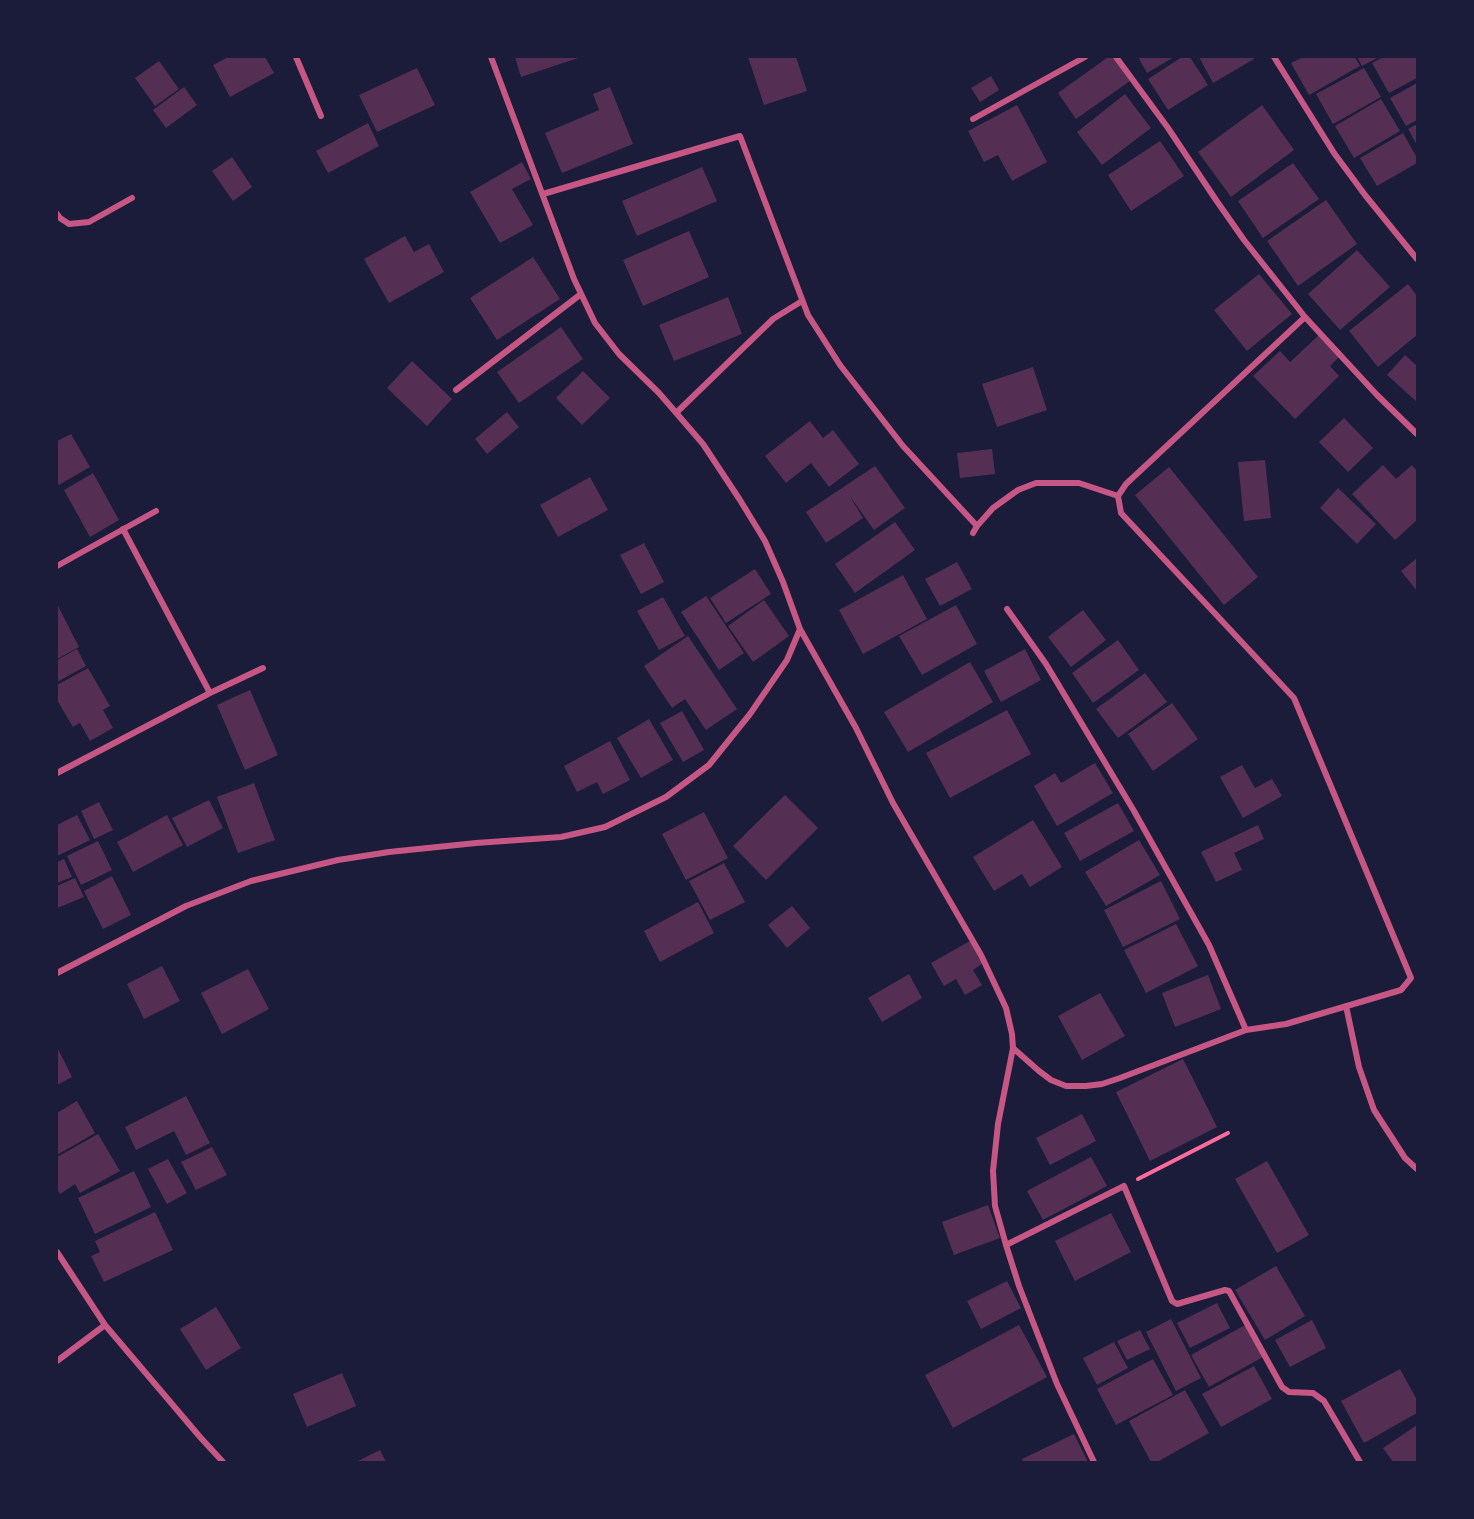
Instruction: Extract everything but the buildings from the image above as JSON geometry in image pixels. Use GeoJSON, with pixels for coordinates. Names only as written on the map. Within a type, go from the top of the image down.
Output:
{"type":"FeatureCollection","features":[{"type":"Feature","properties":{"kind":"street"},"geometry":{"type":"LineString","coordinates":[[296,57],[321,116]]}},
{"type":"Feature","properties":{"kind":"street"},"geometry":{"type":"LineString","coordinates":[[491,57],[574,279],[595,323],[619,354],[659,393],[704,444],[765,541],[800,628],[856,728],[893,803],[981,955],[1006,1008],[1013,1048],[998,1124],[993,1171],[995,1206],[1019,1286],[1057,1383],[1094,1462]]}},
{"type":"Feature","properties":{"kind":"street"},"geometry":{"type":"LineString","coordinates":[[973,118],[1084,57]]}},
{"type":"Feature","properties":{"kind":"street"},"geometry":{"type":"LineString","coordinates":[[1116,57],[1168,128],[1244,240],[1305,317],[1377,395],[1417,434]]}},
{"type":"Feature","properties":{"kind":"street"},"geometry":{"type":"LineString","coordinates":[[1274,57],[1335,153],[1365,195],[1417,259]]}},
{"type":"Feature","properties":{"kind":"street"},"geometry":{"type":"LineString","coordinates":[[543,194],[740,136],[808,315],[847,374],[903,446],[977,526]]}},
{"type":"Feature","properties":{"kind":"street"},"geometry":{"type":"LineString","coordinates":[[57,214],[69,224],[89,222],[132,198]]}},
{"type":"Feature","properties":{"kind":"street"},"geometry":{"type":"LineString","coordinates":[[456,390],[581,294]]}},
{"type":"Feature","properties":{"kind":"street"},"geometry":{"type":"LineString","coordinates":[[675,413],[773,320],[802,301]]}},
{"type":"Feature","properties":{"kind":"street"},"geometry":{"type":"LineString","coordinates":[[1013,1048],[1039,1071],[1066,1086],[1102,1084],[1246,1030],[1286,1024],[1401,990],[1411,978],[1294,698],[1122,513],[1118,496],[1126,484],[1305,317]]}},
{"type":"Feature","properties":{"kind":"street"},"geometry":{"type":"LineString","coordinates":[[973,533],[993,508],[1018,490],[1036,483],[1079,483],[1118,496]]}},
{"type":"Feature","properties":{"kind":"street"},"geometry":{"type":"LineString","coordinates":[[57,566],[156,511]]}},
{"type":"Feature","properties":{"kind":"street"},"geometry":{"type":"LineString","coordinates":[[123,529],[210,693]]}},
{"type":"Feature","properties":{"kind":"street"},"geometry":{"type":"LineString","coordinates":[[1007,609],[1038,650],[1134,811],[1209,945],[1246,1030]]}},
{"type":"Feature","properties":{"kind":"street"},"geometry":{"type":"LineString","coordinates":[[57,973],[186,906],[251,881],[338,860],[389,852],[561,837],[605,827],[666,797],[709,765],[750,714],[787,660],[800,628]]}},
{"type":"Feature","properties":{"kind":"street"},"geometry":{"type":"LineString","coordinates":[[57,773],[263,668]]}},
{"type":"Feature","properties":{"kind":"street"},"geometry":{"type":"LineString","coordinates":[[1346,1006],[1359,1067],[1374,1110],[1405,1158],[1417,1169]]}},
{"type":"Feature","properties":{"kind":"street"},"geometry":{"type":"LineString","coordinates":[[1006,1245],[1124,1186],[1172,1301],[1177,1304],[1229,1290],[1282,1388],[1289,1392],[1313,1394],[1324,1401],[1360,1462]]}},
{"type":"Feature","properties":{"kind":"street"},"geometry":{"type":"LineString","coordinates":[[57,1252],[105,1325],[224,1462]]}},
{"type":"Feature","properties":{"kind":"street"},"geometry":{"type":"LineString","coordinates":[[57,1361],[105,1325]]}},
{"type":"Feature","properties":{"kind":"path"},"geometry":{"type":"LineString","coordinates":[[1124,1186],[1228,1132]]}}]}
